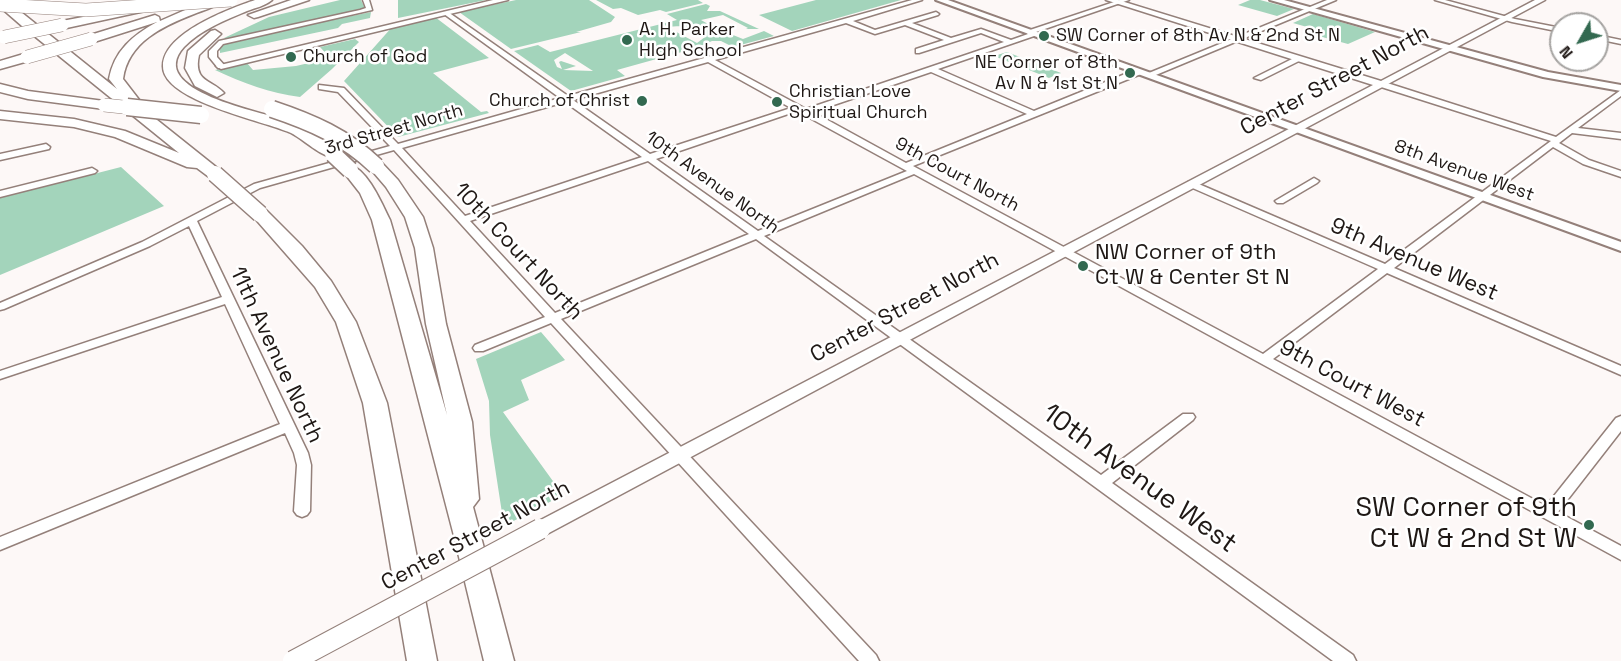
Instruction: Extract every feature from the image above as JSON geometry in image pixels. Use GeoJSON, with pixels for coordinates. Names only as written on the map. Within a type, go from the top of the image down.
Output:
{"type":"FeatureCollection","features":[{"type":"Feature","properties":{"kind":"highway"},"geometry":{"type":"LineString","coordinates":[[0,15],[15,0]]}},
{"type":"Feature","properties":{"kind":"highway"},"geometry":{"type":"LineString","coordinates":[[30,0],[111,5],[172,0]]}},
{"type":"Feature","properties":{"kind":"highway"},"geometry":{"type":"LineString","coordinates":[[2,38],[191,0]]}},
{"type":"Feature","properties":{"kind":"highway"},"geometry":{"type":"LineString","coordinates":[[0,65],[213,0]]}},
{"type":"Feature","properties":{"kind":"highway"},"geometry":{"type":"LineString","coordinates":[[144,116],[116,79],[118,62],[133,44],[152,30],[218,0]]}},
{"type":"Feature","properties":{"kind":"highway"},"geometry":{"type":"LineString","coordinates":[[0,3],[43,9],[119,9],[231,0]]}},
{"type":"Feature","properties":{"kind":"highway"},"geometry":{"type":"LineString","coordinates":[[62,25],[248,0]]}},
{"type":"Feature","properties":{"kind":"highway"},"geometry":{"type":"LineString","coordinates":[[266,0],[198,30],[178,47],[171,57],[169,66],[178,83],[196,96],[269,119]]}},
{"type":"Feature","properties":{"kind":"highway"},"geometry":{"type":"LineString","coordinates":[[303,0],[258,12],[228,27],[197,48],[191,59],[192,75],[205,88],[333,153],[368,192],[381,220],[500,661]]}},
{"type":"Feature","properties":{"kind":"highway"},"geometry":{"type":"LineString","coordinates":[[0,3],[215,174],[260,214],[295,250],[324,285],[349,332],[375,403],[403,567],[422,661]]}},
{"type":"Feature","properties":{"kind":"highway"},"geometry":{"type":"LineString","coordinates":[[0,88],[54,101]]}},
{"type":"Feature","properties":{"kind":"highway"},"geometry":{"type":"LineString","coordinates":[[0,101],[54,101],[201,115],[309,121],[332,131],[351,143],[376,166],[392,183],[414,218],[424,248],[436,324],[460,422],[465,472],[467,532]]}},
{"type":"Feature","properties":{"kind":"highway"},"geometry":{"type":"LineString","coordinates":[[0,116],[74,123],[120,134],[215,174]]}},
{"type":"Feature","properties":{"kind":"main road","name":"8th Avenue West"},"geometry":{"type":"LineString","coordinates":[[940,0],[1621,247]]}},
{"type":"Feature","properties":{"kind":"main road"},"geometry":{"type":"LineString","coordinates":[[1274,0],[1547,75],[1621,90]]}},
{"type":"Feature","properties":{"kind":"street"},"geometry":{"type":"LineString","coordinates":[[366,0],[370,9],[221,42],[213,51],[213,57],[221,66],[504,0]]}},
{"type":"Feature","properties":{"kind":"street","name":"3rd Street North"},"geometry":{"type":"LineString","coordinates":[[0,307],[146,244],[257,186],[919,0]]}},
{"type":"Feature","properties":{"kind":"street"},"geometry":{"type":"LineString","coordinates":[[479,348],[756,235],[1034,114],[1236,39],[1333,0]]}},
{"type":"Feature","properties":{"kind":"street"},"geometry":{"type":"LineString","coordinates":[[1438,0],[1549,27]]}},
{"type":"Feature","properties":{"kind":"street","name":"Center Street North"},"geometry":{"type":"LineString","coordinates":[[293,661],[1540,0]]}},
{"type":"Feature","properties":{"kind":"street"},"geometry":{"type":"LineString","coordinates":[[463,220],[648,158],[949,63],[1118,1],[1556,142],[1583,161],[1621,174]]}},
{"type":"Feature","properties":{"kind":"street"},"geometry":{"type":"LineString","coordinates":[[846,21],[875,33],[936,14],[908,3]]}},
{"type":"Feature","properties":{"kind":"street","name":"10th Avenue North"},"geometry":{"type":"LineString","coordinates":[[446,13],[901,338]]}},
{"type":"Feature","properties":{"kind":"street"},"geometry":{"type":"LineString","coordinates":[[906,23],[952,41]]}},
{"type":"Feature","properties":{"kind":"street"},"geometry":{"type":"LineString","coordinates":[[929,55],[920,51],[981,31],[1011,42]]}},
{"type":"Feature","properties":{"kind":"street","name":"9th Court North"},"geometry":{"type":"LineString","coordinates":[[708,59],[1063,252]]}},
{"type":"Feature","properties":{"kind":"street"},"geometry":{"type":"LineString","coordinates":[[939,59],[949,63]]}},
{"type":"Feature","properties":{"kind":"street"},"geometry":{"type":"LineString","coordinates":[[1258,78],[1299,59]]}},
{"type":"Feature","properties":{"kind":"street"},"geometry":{"type":"LineString","coordinates":[[931,69],[1034,114]]}},
{"type":"Feature","properties":{"kind":"street","name":"10th Court North"},"geometry":{"type":"LineString","coordinates":[[321,87],[341,90],[867,660]]}},
{"type":"Feature","properties":{"kind":"street"},"geometry":{"type":"LineString","coordinates":[[1264,360],[1556,142],[1621,90]]}},
{"type":"Feature","properties":{"kind":"street"},"geometry":{"type":"LineString","coordinates":[[1571,130],[1621,136]]}},
{"type":"Feature","properties":{"kind":"street"},"geometry":{"type":"LineString","coordinates":[[0,158],[46,147]]}},
{"type":"Feature","properties":{"kind":"street"},"geometry":{"type":"LineString","coordinates":[[0,194],[92,171]]}},
{"type":"Feature","properties":{"kind":"street"},"geometry":{"type":"LineString","coordinates":[[1280,201],[1314,182]]}},
{"type":"Feature","properties":{"kind":"street","name":"9th Avenue West"},"geometry":{"type":"LineString","coordinates":[[1191,184],[1621,371]]}},
{"type":"Feature","properties":{"kind":"street","name":"11th Avenue North"},"geometry":{"type":"LineString","coordinates":[[191,220],[301,453],[304,465],[303,511]]}},
{"type":"Feature","properties":{"kind":"street","name":"9th Court West"},"geometry":{"type":"LineString","coordinates":[[1063,252],[1621,554]]}},
{"type":"Feature","properties":{"kind":"street"},"geometry":{"type":"LineString","coordinates":[[0,375],[227,299]]}},
{"type":"Feature","properties":{"kind":"street","name":"10th Avenue West"},"geometry":{"type":"LineString","coordinates":[[901,338],[1347,661]]}},
{"type":"Feature","properties":{"kind":"street"},"geometry":{"type":"LineString","coordinates":[[1101,483],[1188,417]]}},
{"type":"Feature","properties":{"kind":"street"},"geometry":{"type":"LineString","coordinates":[[1548,514],[1621,421]]}},
{"type":"Feature","properties":{"kind":"street"},"geometry":{"type":"LineString","coordinates":[[0,544],[288,426]]}},
{"type":"Feature","properties":{"kind":"green space"},"geometry":{"type":"Polygon","coordinates":[[[340,0],[361,0],[366,10],[224,38],[269,17],[340,0]]]}},
{"type":"Feature","properties":{"kind":"green space"},"geometry":{"type":"Polygon","coordinates":[[[398,0],[486,0],[398,18],[398,0]]]}},
{"type":"Feature","properties":{"kind":"green space"},"geometry":{"type":"Polygon","coordinates":[[[516,0],[589,0],[615,17],[611,22],[576,32],[581,32],[511,49],[459,12],[516,0]]]}},
{"type":"Feature","properties":{"kind":"green space"},"geometry":{"type":"Polygon","coordinates":[[[596,0],[698,0],[703,3],[666,12],[660,10],[638,15],[621,8],[613,9],[596,0]]]}},
{"type":"Feature","properties":{"kind":"green space"},"geometry":{"type":"Polygon","coordinates":[[[816,0],[901,0],[792,31],[759,15],[816,0]]]}},
{"type":"Feature","properties":{"kind":"green space"},"geometry":{"type":"Polygon","coordinates":[[[1250,0],[1260,0],[1294,9],[1277,16],[1238,5],[1250,0]]]}},
{"type":"Feature","properties":{"kind":"green space"},"geometry":{"type":"Polygon","coordinates":[[[706,4],[710,6],[707,11],[720,11],[759,29],[746,29],[748,28],[723,15],[701,20],[708,24],[704,26],[717,32],[714,33],[723,31],[743,39],[764,31],[774,36],[733,47],[721,41],[712,41],[696,48],[617,70],[625,76],[571,91],[514,51],[538,45],[550,52],[677,20],[667,14],[706,4]],[[667,27],[697,43],[705,37],[694,28],[667,27]],[[565,53],[554,60],[557,67],[562,69],[559,62],[561,61],[576,66],[563,70],[593,71],[565,53]]]}},
{"type":"Feature","properties":{"kind":"green space"},"geometry":{"type":"Polygon","coordinates":[[[371,12],[370,18],[342,24],[338,28],[220,53],[220,45],[231,41],[371,12]]]}},
{"type":"Feature","properties":{"kind":"green space"},"geometry":{"type":"Polygon","coordinates":[[[1313,14],[1375,32],[1348,44],[1315,35],[1321,31],[1293,23],[1313,14]]]}},
{"type":"Feature","properties":{"kind":"green space"},"geometry":{"type":"Polygon","coordinates":[[[435,17],[489,58],[433,73],[481,112],[489,113],[398,137],[344,81],[393,26],[435,17]]]}},
{"type":"Feature","properties":{"kind":"green space"},"geometry":{"type":"Polygon","coordinates":[[[355,39],[359,42],[300,97],[257,87],[215,70],[247,63],[253,70],[296,66],[330,58],[320,47],[355,39]]]}},
{"type":"Feature","properties":{"kind":"green space"},"geometry":{"type":"Polygon","coordinates":[[[1007,52],[1061,73],[1049,78],[994,56],[1007,52]]]}},
{"type":"Feature","properties":{"kind":"green space"},"geometry":{"type":"Polygon","coordinates":[[[121,167],[164,206],[0,275],[0,198],[121,167]]]}},
{"type":"Feature","properties":{"kind":"green space"},"geometry":{"type":"Polygon","coordinates":[[[541,332],[565,360],[521,380],[529,400],[503,412],[563,495],[504,526],[490,435],[489,401],[476,359],[541,332]]]}},
{"type":"Feature","properties":{"kind":"place","name":"SW Corner of 8th Av N & 2nd St N"},"geometry":{"type":"Point","coordinates":[1044,36]}},
{"type":"Feature","properties":{"kind":"place","name":"A. H. Parker HIgh School"},"geometry":{"type":"Point","coordinates":[627,40]}},
{"type":"Feature","properties":{"kind":"place","name":"Church of God"},"geometry":{"type":"Point","coordinates":[291,57]}},
{"type":"Feature","properties":{"kind":"place","name":"NE Corner of 8th Av N & 1st St N"},"geometry":{"type":"Point","coordinates":[1130,73]}},
{"type":"Feature","properties":{"kind":"place","name":"Church of Christ"},"geometry":{"type":"Point","coordinates":[642,101]}},
{"type":"Feature","properties":{"kind":"place","name":"Christian Love Spiritual Church"},"geometry":{"type":"Point","coordinates":[777,102]}},
{"type":"Feature","properties":{"kind":"place","name":"NW Corner of 9th Ct W & Center St N"},"geometry":{"type":"Point","coordinates":[1083,266]}},
{"type":"Feature","properties":{"kind":"place","name":"SW Corner of 9th Ct W & 2nd St W"},"geometry":{"type":"Point","coordinates":[1589,525]}}]}
